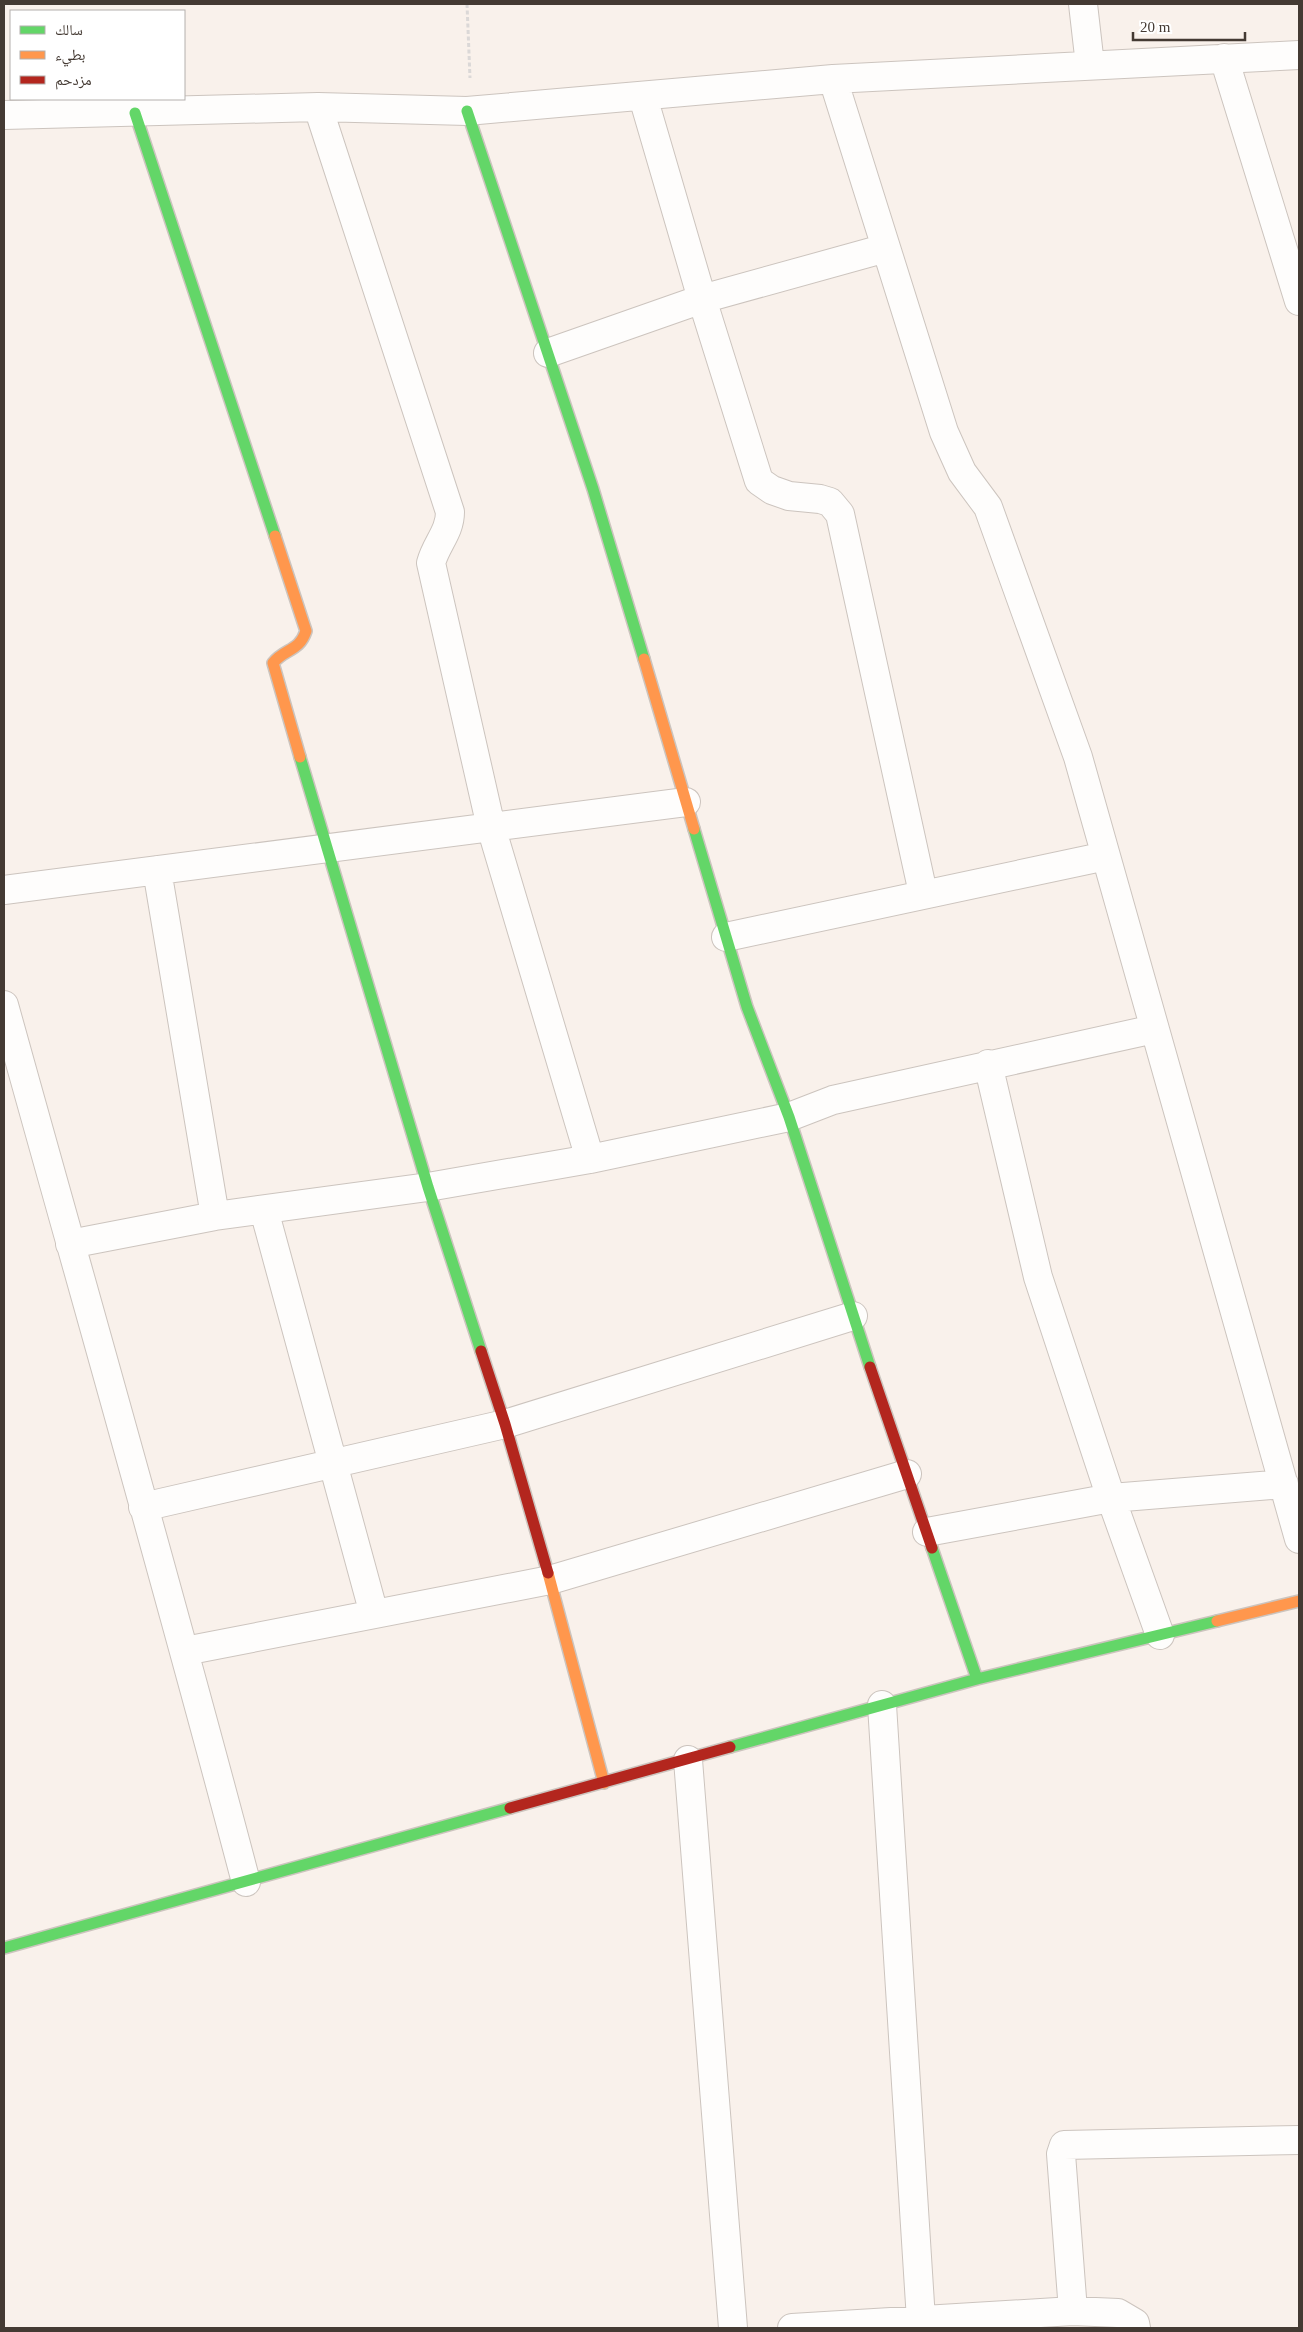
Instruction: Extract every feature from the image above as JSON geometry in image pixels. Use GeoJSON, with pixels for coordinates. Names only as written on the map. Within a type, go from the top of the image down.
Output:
{"type":"FeatureCollection","features":[{"type":"Feature","properties":{"kind":"street"},"geometry":{"type":"LineString","coordinates":[[1083,4],[1090,65]]}},
{"type":"Feature","properties":{"kind":"street"},"geometry":{"type":"LineString","coordinates":[[4,115],[318,107],[467,110],[537,103],[643,97],[833,79],[1299,55]]}},
{"type":"Feature","properties":{"kind":"street"},"geometry":{"type":"LineString","coordinates":[[1224,58],[1299,302]]}},
{"type":"Feature","properties":{"kind":"street"},"geometry":{"type":"LineString","coordinates":[[833,79],[944,432],[962,472],[988,507],[1078,758],[1299,1539]]}},
{"type":"Feature","properties":{"kind":"street"},"geometry":{"type":"LineString","coordinates":[[643,97],[702,299],[760,481],[772,490],[789,496],[820,498],[830,502],[840,514],[923,893]]}},
{"type":"Feature","properties":{"kind":"street"},"geometry":{"type":"LineString","coordinates":[[318,107],[450,512],[450,523],[435,549],[431,562],[491,827],[590,1158]]}},
{"type":"Feature","properties":{"kind":"street"},"geometry":{"type":"LineString","coordinates":[[467,110],[593,489],[747,1007],[788,1117],[853,1316],[977,1679]]}},
{"type":"Feature","properties":{"kind":"street"},"geometry":{"type":"LineString","coordinates":[[135,113],[306,631],[304,640],[299,647],[277,656],[273,663],[326,849],[428,1187],[505,1424],[550,1580],[604,1783]]}},
{"type":"Feature","properties":{"kind":"street"},"geometry":{"type":"LineString","coordinates":[[548,353],[702,299],[886,248]]}},
{"type":"Feature","properties":{"kind":"street"},"geometry":{"type":"LineString","coordinates":[[4,890],[686,802]]}},
{"type":"Feature","properties":{"kind":"street"},"geometry":{"type":"LineString","coordinates":[[726,937],[923,893],[1106,856]]}},
{"type":"Feature","properties":{"kind":"street"},"geometry":{"type":"LineString","coordinates":[[157,870],[215,1216]]}},
{"type":"Feature","properties":{"kind":"street"},"geometry":{"type":"LineString","coordinates":[[4,1005],[143,1508],[185,1652],[246,1882]]}},
{"type":"Feature","properties":{"kind":"street"},"geometry":{"type":"LineString","coordinates":[[70,1244],[215,1216],[428,1187],[590,1158],[788,1117],[833,1100],[988,1064],[1154,1029]]}},
{"type":"Feature","properties":{"kind":"street"},"geometry":{"type":"LineString","coordinates":[[988,1064],[1038,1277],[1110,1498],[1160,1635]]}},
{"type":"Feature","properties":{"kind":"street"},"geometry":{"type":"LineString","coordinates":[[264,1210],[374,1614]]}},
{"type":"Feature","properties":{"kind":"street"},"geometry":{"type":"LineString","coordinates":[[143,1508],[505,1424],[853,1316]]}},
{"type":"Feature","properties":{"kind":"street"},"geometry":{"type":"LineString","coordinates":[[185,1652],[550,1580],[907,1474]]}},
{"type":"Feature","properties":{"kind":"street"},"geometry":{"type":"LineString","coordinates":[[927,1532],[1110,1498],[1284,1484]]}},
{"type":"Feature","properties":{"kind":"street"},"geometry":{"type":"LineString","coordinates":[[4,1948],[977,1679],[1299,1601]]}},
{"type":"Feature","properties":{"kind":"street"},"geometry":{"type":"LineString","coordinates":[[882,1705],[921,2320]]}},
{"type":"Feature","properties":{"kind":"street"},"geometry":{"type":"LineString","coordinates":[[688,1760],[734,2328]]}},
{"type":"Feature","properties":{"kind":"street"},"geometry":{"type":"LineString","coordinates":[[1073,2312],[1061,2154],[1064,2145],[1299,2140]]}},
{"type":"Feature","properties":{"kind":"street"},"geometry":{"type":"LineString","coordinates":[[792,2328],[1073,2312],[1118,2313],[1135,2323],[1136,2328]]}},
{"type":"Feature","properties":{"kind":"path"},"geometry":{"type":"LineString","coordinates":[[467,4],[470,76],[467,110]]}},
{"type":"Feature","properties":{"kind":"traffic: fast"},"geometry":{"type":"LineString","coordinates":[[467,111],[593,489],[644,659]]}},
{"type":"Feature","properties":{"kind":"traffic: fast"},"geometry":{"type":"LineString","coordinates":[[135,113],[275,536]]}},
{"type":"Feature","properties":{"kind":"traffic: fast"},"geometry":{"type":"LineString","coordinates":[[300,757],[428,1187],[481,1351]]}},
{"type":"Feature","properties":{"kind":"traffic: fast"},"geometry":{"type":"LineString","coordinates":[[694,829],[747,1007],[789,1117],[870,1367]]}},
{"type":"Feature","properties":{"kind":"traffic: fast"},"geometry":{"type":"LineString","coordinates":[[932,1548],[977,1679]]}},
{"type":"Feature","properties":{"kind":"traffic: fast"},"geometry":{"type":"LineString","coordinates":[[730,1747],[977,1679],[1217,1621]]}},
{"type":"Feature","properties":{"kind":"traffic: fast"},"geometry":{"type":"LineString","coordinates":[[4,1948],[510,1808]]}},
{"type":"Feature","properties":{"kind":"traffic: slow"},"geometry":{"type":"LineString","coordinates":[[275,536],[306,631],[300,643],[273,663],[300,757]]}},
{"type":"Feature","properties":{"kind":"traffic: slow"},"geometry":{"type":"LineString","coordinates":[[644,659],[694,829]]}},
{"type":"Feature","properties":{"kind":"traffic: slow"},"geometry":{"type":"LineString","coordinates":[[548,1573],[604,1783]]}},
{"type":"Feature","properties":{"kind":"traffic: slow"},"geometry":{"type":"LineString","coordinates":[[1217,1621],[1299,1601]]}},
{"type":"Feature","properties":{"kind":"traffic: jam"},"geometry":{"type":"LineString","coordinates":[[481,1351],[505,1424],[548,1573]]}},
{"type":"Feature","properties":{"kind":"traffic: jam"},"geometry":{"type":"LineString","coordinates":[[870,1367],[932,1548]]}},
{"type":"Feature","properties":{"kind":"traffic: jam"},"geometry":{"type":"LineString","coordinates":[[510,1808],[730,1747]]}}]}
